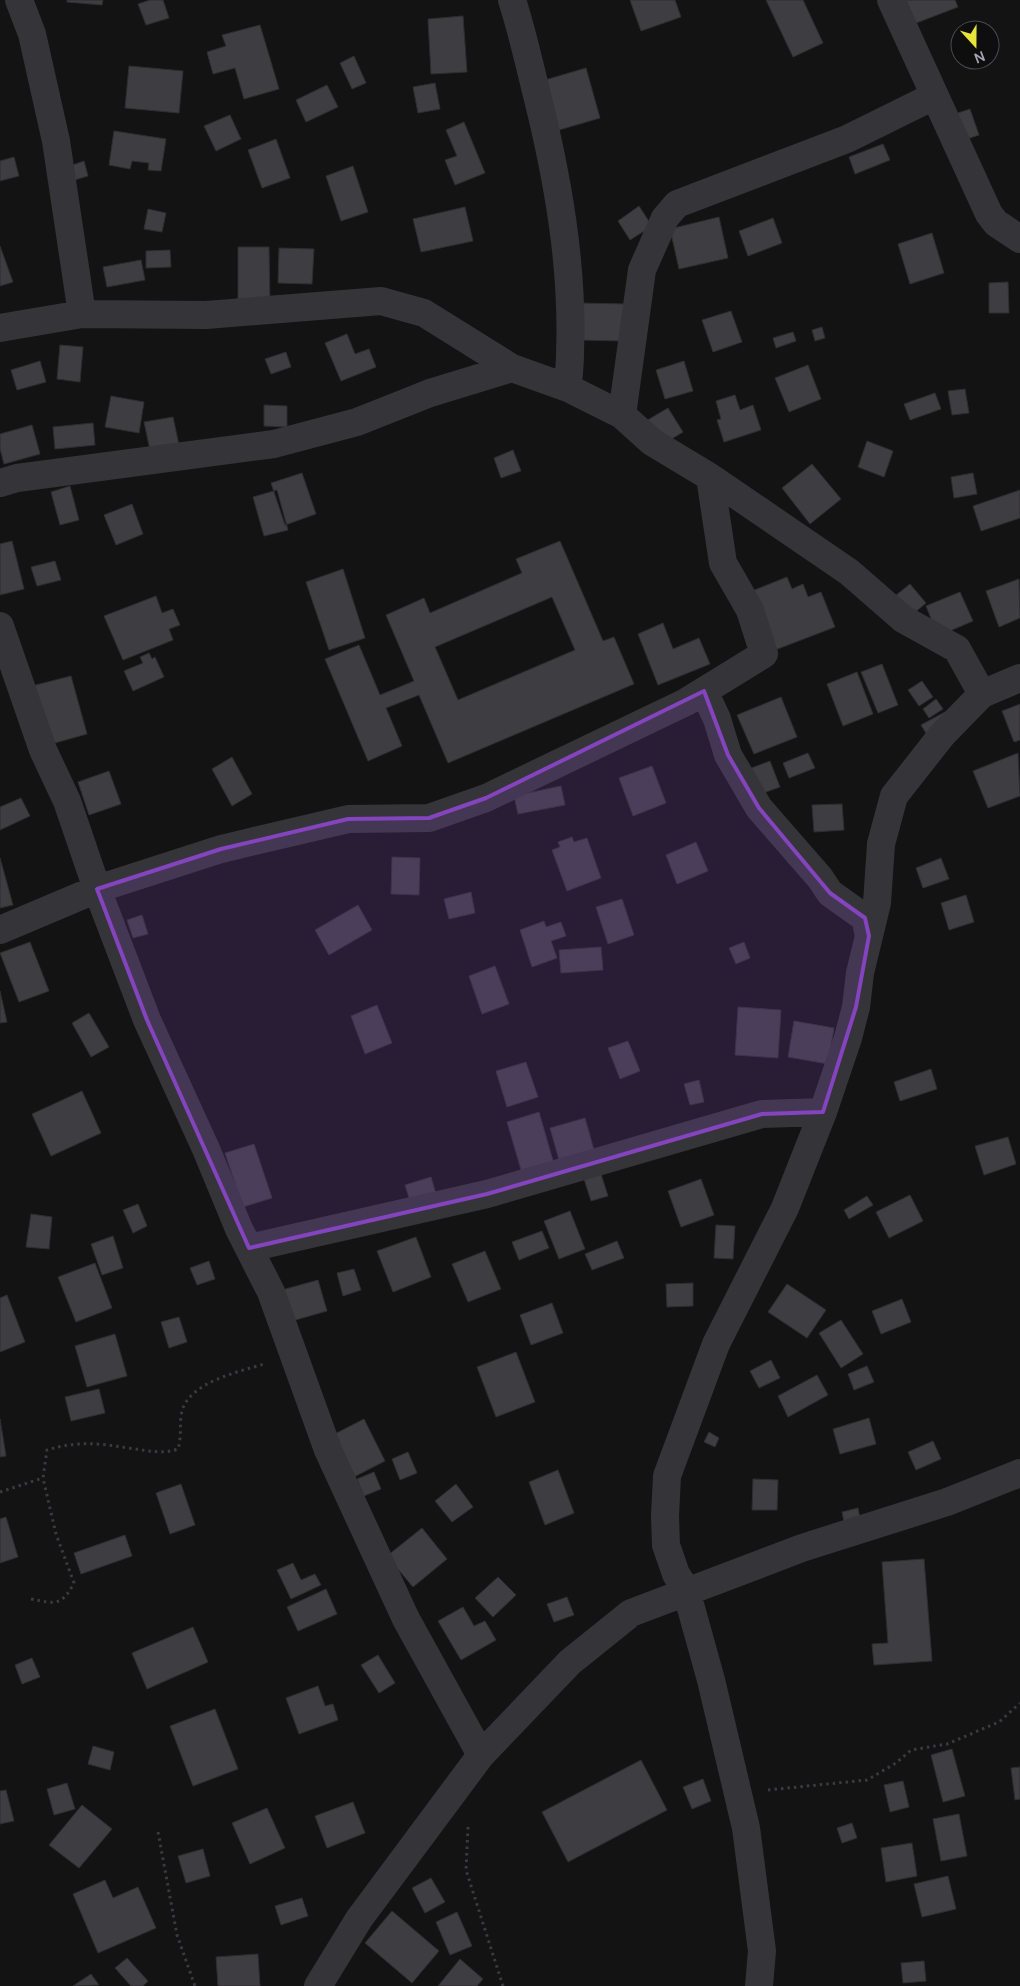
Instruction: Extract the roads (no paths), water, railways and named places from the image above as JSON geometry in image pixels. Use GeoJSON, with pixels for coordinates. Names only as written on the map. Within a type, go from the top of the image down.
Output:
{"type":"FeatureCollection","features":[{"type":"Feature","properties":{"kind":"street"},"geometry":{"type":"LineString","coordinates":[[19,0],[32,34],[56,141],[82,314]]}},
{"type":"Feature","properties":{"kind":"street"},"geometry":{"type":"LineString","coordinates":[[512,0],[556,176],[571,287],[571,356],[568,388]]}},
{"type":"Feature","properties":{"kind":"street"},"geometry":{"type":"LineString","coordinates":[[891,0],[989,214],[996,223],[1020,239]]}},
{"type":"Feature","properties":{"kind":"street"},"geometry":{"type":"LineString","coordinates":[[622,415],[642,270],[665,218],[677,204],[847,139],[934,96]]}},
{"type":"Feature","properties":{"kind":"street"},"geometry":{"type":"LineString","coordinates":[[0,328],[82,314],[206,315],[381,301],[424,312],[512,368],[568,388],[622,415],[652,442],[710,477],[849,572],[903,619],[957,649],[982,694]]}},
{"type":"Feature","properties":{"kind":"street"},"geometry":{"type":"LineString","coordinates":[[0,483],[17,478],[274,444],[357,422],[430,393],[512,368]]}},
{"type":"Feature","properties":{"kind":"street"},"geometry":{"type":"LineString","coordinates":[[0,930],[97,889],[221,849],[348,819],[430,818],[486,798],[704,691],[764,654],[750,610],[724,563],[710,477]]}},
{"type":"Feature","properties":{"kind":"street"},"geometry":{"type":"LineString","coordinates":[[0,626],[42,750],[67,800],[97,889],[147,1020],[249,1248],[271,1292],[328,1450],[393,1592],[481,1755]]}},
{"type":"Feature","properties":{"kind":"street"},"geometry":{"type":"LineString","coordinates":[[759,1986],[762,1951],[756,1899],[737,1793],[711,1680],[686,1590],[676,1574],[666,1545],[665,1516],[668,1476],[716,1344],[785,1208],[823,1112],[848,1038],[877,903],[881,844],[894,796],[942,735],[982,694],[1020,678]]}},
{"type":"Feature","properties":{"kind":"street"},"geometry":{"type":"LineString","coordinates":[[704,691],[717,720],[728,756],[759,808],[820,878],[830,893],[865,918],[869,936]]}},
{"type":"Feature","properties":{"kind":"street"},"geometry":{"type":"LineString","coordinates":[[249,1248],[487,1194],[762,1114],[823,1112]]}},
{"type":"Feature","properties":{"kind":"street"},"geometry":{"type":"LineString","coordinates":[[318,1986],[359,1920],[481,1755],[570,1662],[631,1613],[686,1590],[802,1548],[947,1502],[1020,1473]]}}]}
